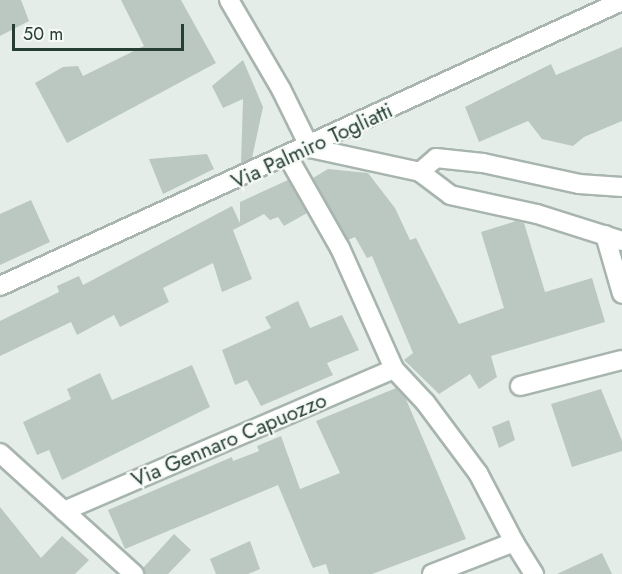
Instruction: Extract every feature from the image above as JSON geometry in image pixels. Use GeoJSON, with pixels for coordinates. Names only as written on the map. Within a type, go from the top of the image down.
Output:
{"type":"FeatureCollection","features":[{"type":"Feature","properties":{"kind":"street"},"geometry":{"type":"LineString","coordinates":[[229,0],[281,88],[309,148],[420,172],[450,195],[537,214],[613,238],[622,294]]}},
{"type":"Feature","properties":{"kind":"street","name":"Via Palmiro Togliatti"},"geometry":{"type":"LineString","coordinates":[[0,286],[309,148],[622,2]]}},
{"type":"Feature","properties":{"kind":"street"},"geometry":{"type":"LineString","coordinates":[[288,157],[340,248],[394,369],[425,402],[478,473],[514,542],[534,574]]}},
{"type":"Feature","properties":{"kind":"street"},"geometry":{"type":"LineString","coordinates":[[420,172],[436,158],[483,163],[579,184],[622,187]]}},
{"type":"Feature","properties":{"kind":"street"},"geometry":{"type":"LineString","coordinates":[[520,386],[622,360]]}},
{"type":"Feature","properties":{"kind":"street","name":"Via Gennaro Capuozzo"},"geometry":{"type":"LineString","coordinates":[[64,511],[394,369]]}},
{"type":"Feature","properties":{"kind":"street"},"geometry":{"type":"LineString","coordinates":[[0,453],[134,574]]}},
{"type":"Feature","properties":{"kind":"street"},"geometry":{"type":"LineString","coordinates":[[432,574],[514,542]]}},
{"type":"Feature","properties":{"kind":"building"},"geometry":{"type":"Polygon","coordinates":[[[0,0],[21,0],[29,21],[0,36],[0,0]]]}},
{"type":"Feature","properties":{"kind":"building"},"geometry":{"type":"Polygon","coordinates":[[[121,0],[181,0],[216,63],[67,143],[35,83],[63,67],[78,66],[83,76],[144,46],[121,0]]]}},
{"type":"Feature","properties":{"kind":"building"},"geometry":{"type":"Polygon","coordinates":[[[622,47],[622,121],[584,137],[573,146],[542,139],[528,121],[479,142],[465,107],[551,64],[556,75],[622,47]]]}},
{"type":"Feature","properties":{"kind":"building"},"geometry":{"type":"Polygon","coordinates":[[[243,60],[263,107],[252,158],[241,163],[243,99],[223,108],[212,86],[243,60]]]}},
{"type":"Feature","properties":{"kind":"building"},"geometry":{"type":"Polygon","coordinates":[[[207,154],[214,169],[163,194],[149,159],[207,154]]]}},
{"type":"Feature","properties":{"kind":"building"},"geometry":{"type":"Polygon","coordinates":[[[328,169],[368,173],[395,208],[410,240],[416,238],[459,324],[504,308],[481,232],[516,221],[524,223],[545,292],[592,278],[605,322],[491,356],[497,377],[479,389],[470,374],[439,394],[404,360],[413,353],[372,256],[367,258],[355,237],[348,240],[313,178],[328,169]]]}},
{"type":"Feature","properties":{"kind":"building"},"geometry":{"type":"Polygon","coordinates":[[[288,180],[307,213],[284,226],[278,217],[270,220],[264,214],[233,230],[252,279],[222,292],[213,263],[163,288],[169,302],[120,327],[114,315],[77,335],[71,322],[0,356],[0,321],[59,292],[57,286],[79,276],[83,285],[232,206],[240,223],[240,202],[288,180]]]}},
{"type":"Feature","properties":{"kind":"building"},"geometry":{"type":"Polygon","coordinates":[[[31,200],[50,242],[0,265],[0,214],[31,200]]]}},
{"type":"Feature","properties":{"kind":"building"},"geometry":{"type":"Polygon","coordinates":[[[298,301],[310,328],[342,315],[359,350],[327,363],[333,375],[261,406],[247,380],[235,385],[222,350],[271,328],[265,317],[298,301]]]}},
{"type":"Feature","properties":{"kind":"building"},"geometry":{"type":"Polygon","coordinates":[[[192,365],[210,407],[62,480],[49,450],[37,455],[23,422],[71,399],[67,389],[100,373],[112,400],[192,365]]]}},
{"type":"Feature","properties":{"kind":"building"},"geometry":{"type":"Polygon","coordinates":[[[396,388],[405,397],[466,539],[372,574],[329,574],[326,564],[313,568],[278,485],[125,549],[108,510],[232,457],[233,461],[259,451],[257,446],[281,436],[300,489],[340,473],[316,421],[396,388]]]}},
{"type":"Feature","properties":{"kind":"building"},"geometry":{"type":"Polygon","coordinates":[[[601,389],[622,441],[622,451],[572,467],[551,404],[601,389]]]}},
{"type":"Feature","properties":{"kind":"building"},"geometry":{"type":"Polygon","coordinates":[[[509,420],[515,440],[499,448],[492,427],[509,420]]]}},
{"type":"Feature","properties":{"kind":"building"},"geometry":{"type":"Polygon","coordinates":[[[0,507],[41,558],[62,536],[89,560],[75,574],[0,574],[0,507]]]}},
{"type":"Feature","properties":{"kind":"building"},"geometry":{"type":"Polygon","coordinates":[[[174,534],[191,550],[168,574],[145,574],[143,568],[174,534]]]}},
{"type":"Feature","properties":{"kind":"building"},"geometry":{"type":"Polygon","coordinates":[[[250,541],[260,569],[248,574],[216,574],[210,559],[250,541]]]}},
{"type":"Feature","properties":{"kind":"building"},"geometry":{"type":"Polygon","coordinates":[[[602,553],[612,574],[557,574],[602,553]]]}}]}
